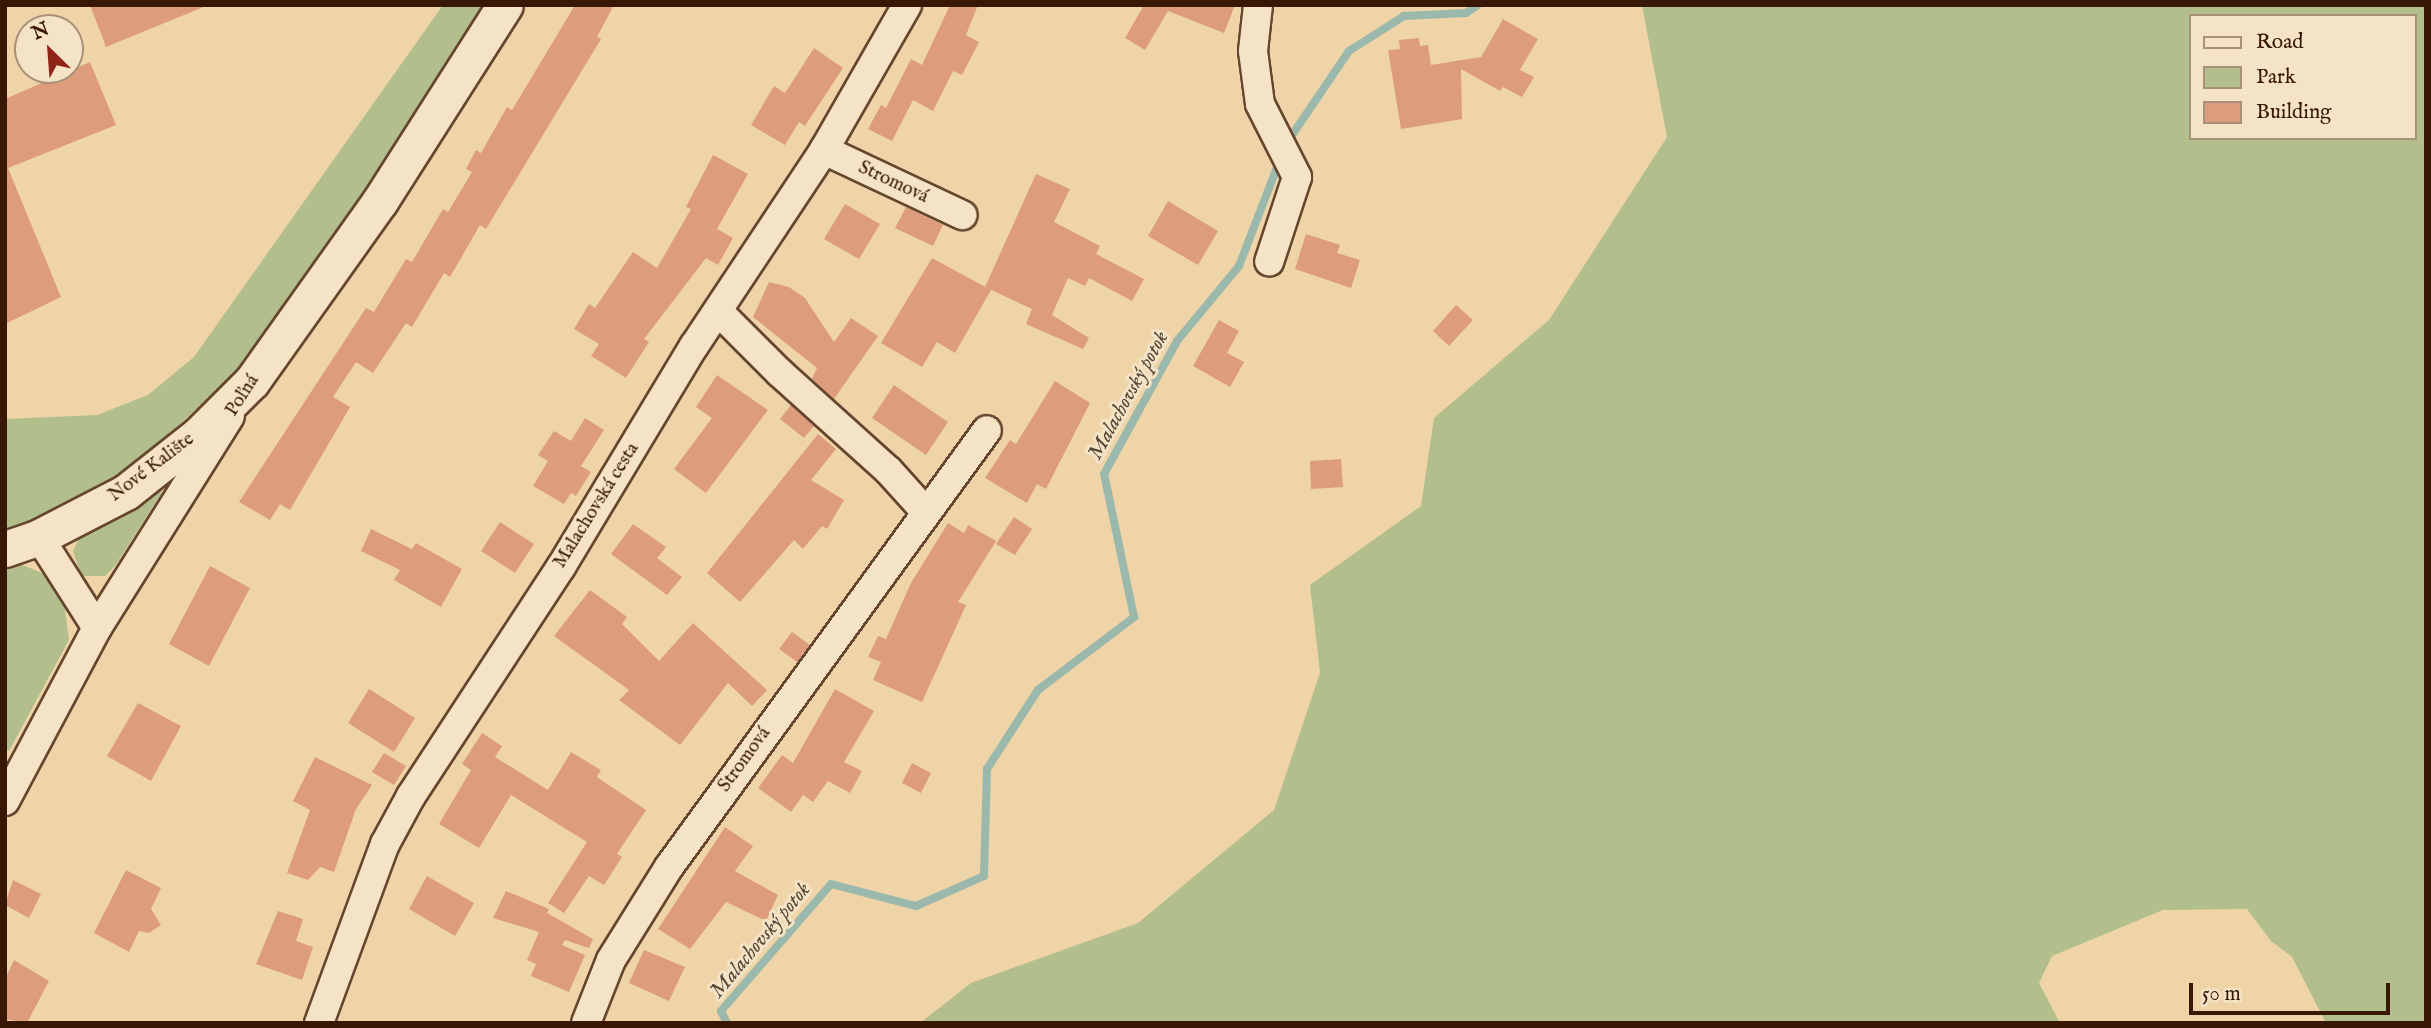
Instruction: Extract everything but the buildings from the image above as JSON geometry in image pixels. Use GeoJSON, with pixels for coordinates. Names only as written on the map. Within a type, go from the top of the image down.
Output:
{"type":"FeatureCollection","features":[{"type":"Feature","properties":{"kind":"street","name":"Poľná"},"geometry":{"type":"LineString","coordinates":[[5,801],[97,628],[252,381],[380,201],[505,5]]}},
{"type":"Feature","properties":{"kind":"street","name":"Malachovská cesta"},"geometry":{"type":"LineString","coordinates":[[318,1023],[385,844],[411,796],[824,150],[907,5]]}},
{"type":"Feature","properties":{"kind":"street"},"geometry":{"type":"LineString","coordinates":[[1258,5],[1253,51],[1260,104],[1297,177],[1269,262]]}},
{"type":"Feature","properties":{"kind":"street","name":"Stromová"},"geometry":{"type":"LineString","coordinates":[[824,150],[962,215]]}},
{"type":"Feature","properties":{"kind":"street"},"geometry":{"type":"LineString","coordinates":[[719,312],[779,373],[888,470],[926,512]]}},
{"type":"Feature","properties":{"kind":"street","name":"Nové Kalište"},"geometry":{"type":"LineString","coordinates":[[5,549],[39,537],[126,492],[198,435],[252,381]]}},
{"type":"Feature","properties":{"kind":"street","name":"Stromová"},"geometry":{"type":"LineString","coordinates":[[586,1023],[611,960],[669,867],[987,430]]}},
{"type":"Feature","properties":{"kind":"street"},"geometry":{"type":"LineString","coordinates":[[39,537],[97,628]]}},
{"type":"Feature","properties":{"kind":"green space"},"geometry":{"type":"Polygon","coordinates":[[[443,5],[484,5],[393,153],[236,372],[151,451],[86,496],[5,534],[5,419],[97,415],[148,395],[194,357],[443,5]]]}},
{"type":"Feature","properties":{"kind":"green space"},"geometry":{"type":"Polygon","coordinates":[[[1642,5],[2426,5],[2426,1023],[2326,1023],[2292,957],[2271,941],[2247,909],[2163,910],[2052,956],[2039,983],[2060,1023],[920,1023],[971,983],[1138,923],[1274,810],[1320,673],[1310,585],[1421,506],[1434,418],[1549,320],[1667,137],[1642,5]]]}},
{"type":"Feature","properties":{"kind":"green space"},"geometry":{"type":"Polygon","coordinates":[[[157,488],[162,492],[115,566],[105,576],[81,576],[73,551],[80,536],[157,488]]]}},
{"type":"Feature","properties":{"kind":"green space"},"geometry":{"type":"Polygon","coordinates":[[[17,563],[45,574],[64,603],[69,640],[9,751],[5,749],[5,568],[17,563]]]}},
{"type":"Feature","properties":{"kind":"waterway","name":"Malachovský potok"},"geometry":{"type":"LineString","coordinates":[[1286,144],[1349,51],[1404,16],[1466,13],[1478,5]]}},
{"type":"Feature","properties":{"kind":"waterway","name":"Malachovský potok"},"geometry":{"type":"LineString","coordinates":[[727,1023],[721,1011],[831,884],[916,906],[984,876],[987,769],[1038,690],[1134,617],[1104,474],[1177,341],[1239,266],[1280,160]]}}]}
